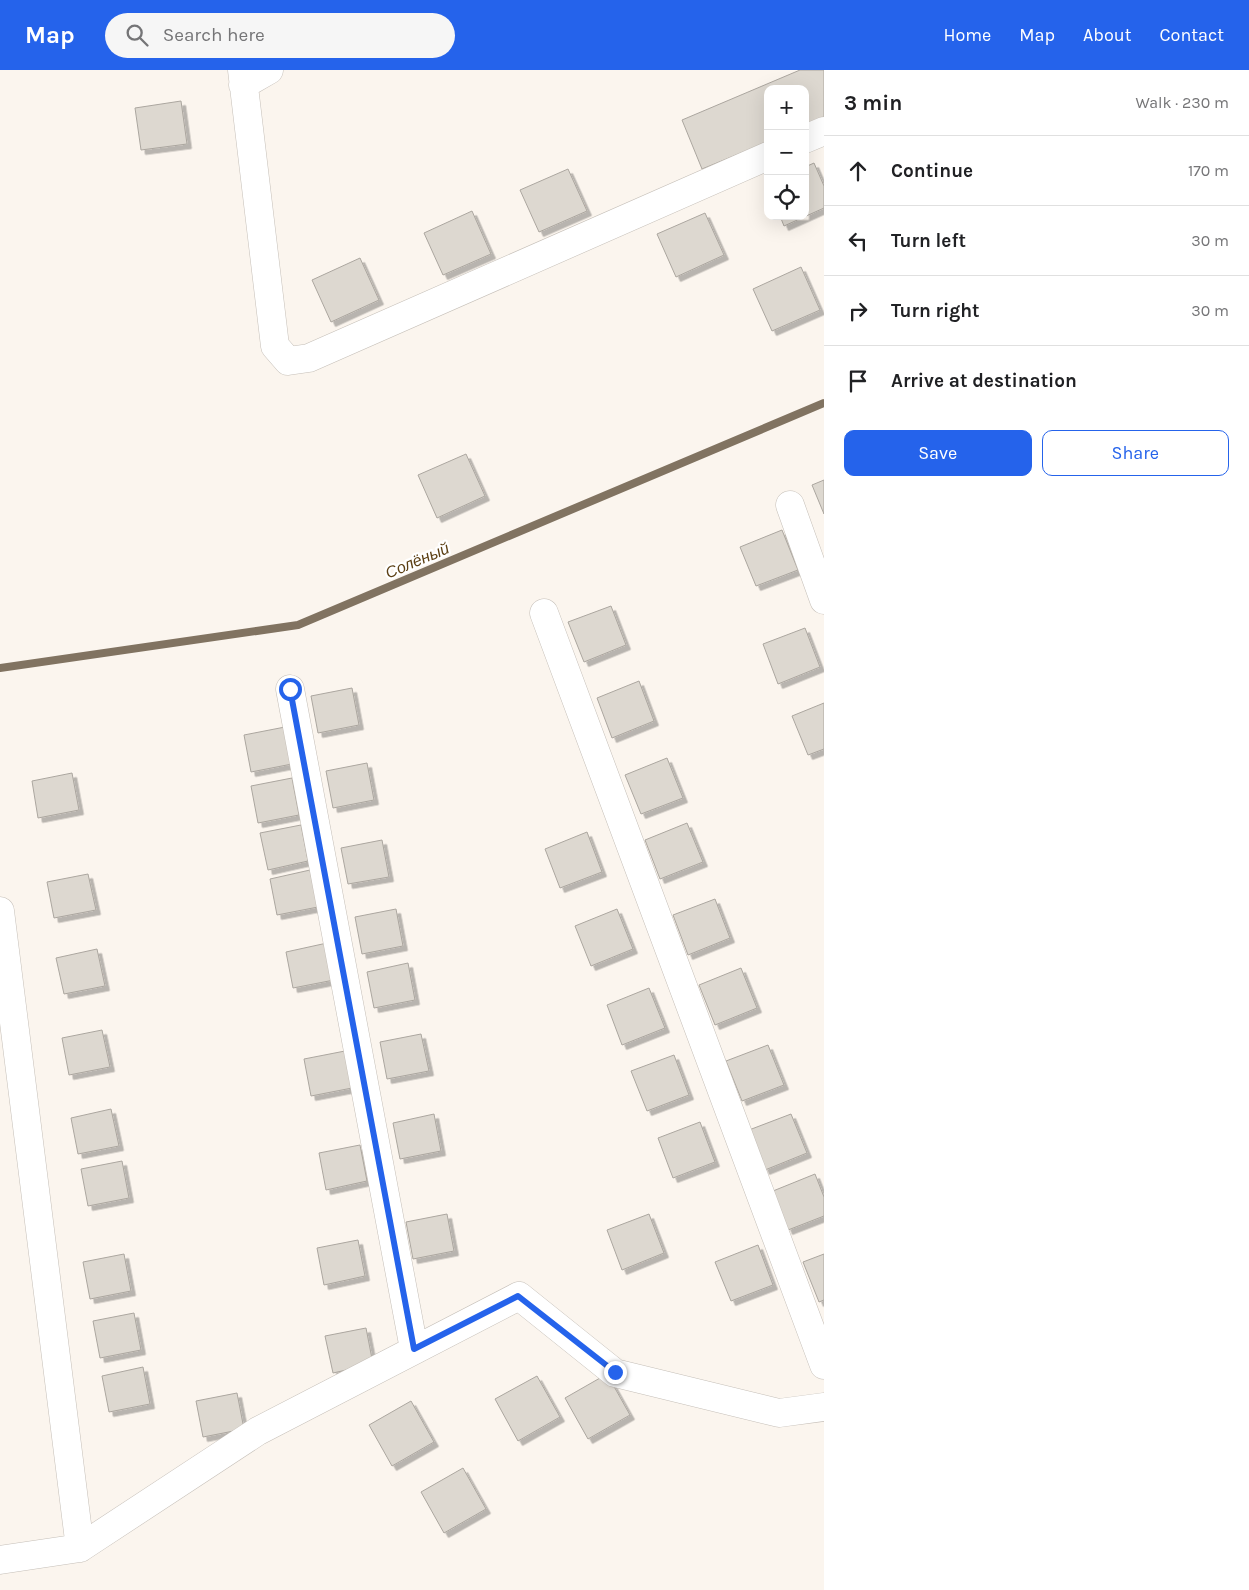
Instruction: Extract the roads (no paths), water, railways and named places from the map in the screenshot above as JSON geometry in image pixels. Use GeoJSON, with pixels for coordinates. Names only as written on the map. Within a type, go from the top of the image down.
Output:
{"type":"FeatureCollection","features":[{"type":"Feature","properties":{"kind":"street"},"geometry":{"type":"LineString","coordinates":[[269,70],[242,78],[275,346],[288,361],[308,358],[764,158]]}},
{"type":"Feature","properties":{"kind":"street"},"geometry":{"type":"LineString","coordinates":[[809,137],[824,131]]}},
{"type":"Feature","properties":{"kind":"street"},"geometry":{"type":"LineString","coordinates":[[790,505],[824,600]]}},
{"type":"Feature","properties":{"kind":"street"},"geometry":{"type":"LineString","coordinates":[[544,613],[824,1365]]}},
{"type":"Feature","properties":{"kind":"street"},"geometry":{"type":"LineString","coordinates":[[290,689],[414,1349]]}},
{"type":"Feature","properties":{"kind":"street"},"geometry":{"type":"LineString","coordinates":[[0,911],[80,1548]]}},
{"type":"Feature","properties":{"kind":"street"},"geometry":{"type":"LineString","coordinates":[[0,1560],[80,1548],[258,1431],[518,1296],[615,1372],[779,1413],[824,1407]]}},
{"type":"Feature","properties":{"kind":"waterway","name":"Солёный"},"geometry":{"type":"LineString","coordinates":[[0,668],[298,625],[824,403]]}}]}
